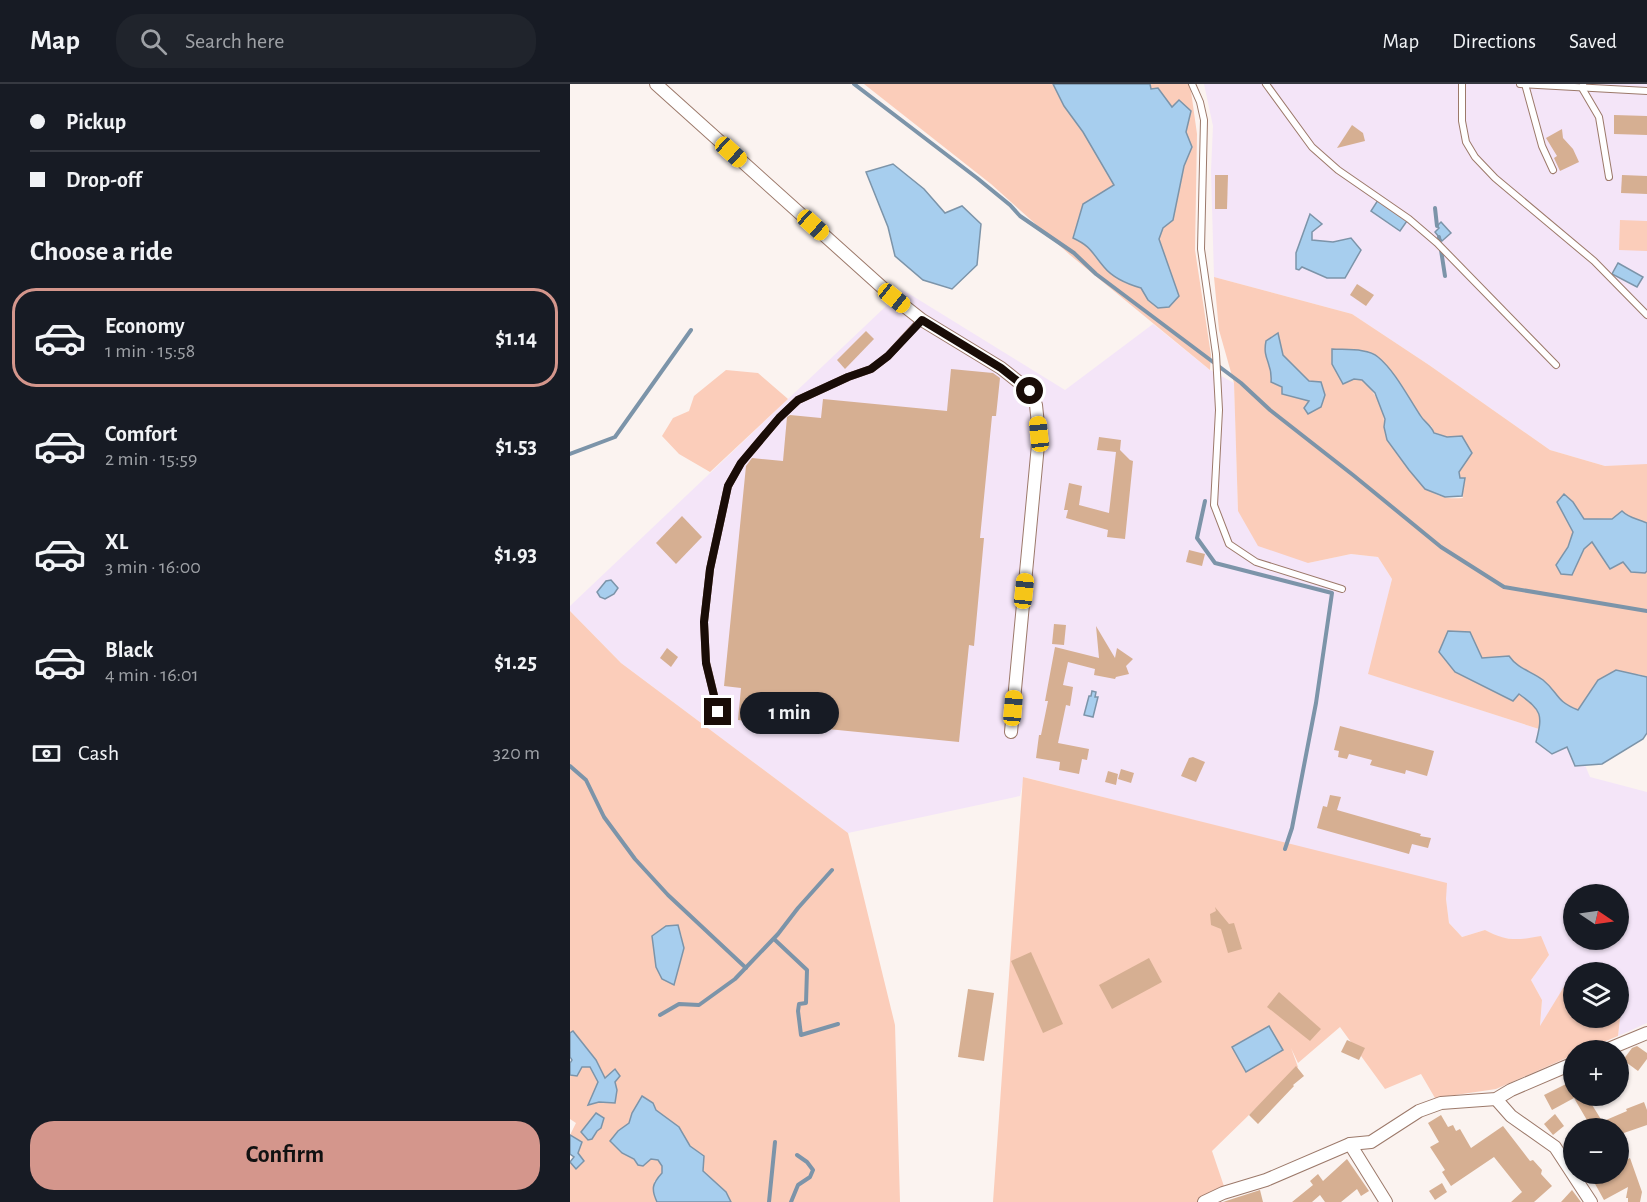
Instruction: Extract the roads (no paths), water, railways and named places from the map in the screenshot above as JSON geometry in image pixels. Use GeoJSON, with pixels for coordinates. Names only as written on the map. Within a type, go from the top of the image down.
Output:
{"type":"FeatureCollection","features":[{"type":"Feature","properties":{"kind":"street"},"geometry":{"type":"LineString","coordinates":[[656,84],[894,298],[922,320],[1020,381],[1030,391],[1036,405],[1039,434],[1011,732]]}},
{"type":"Feature","properties":{"kind":"street"},"geometry":{"type":"LineString","coordinates":[[1629,1041],[1647,1034]]}},
{"type":"Feature","properties":{"kind":"street"},"geometry":{"type":"LineString","coordinates":[[1204,1202],[1224,1198],[1350,1144],[1371,1142],[1419,1111],[1440,1102],[1496,1100],[1511,1090],[1563,1068]]}},
{"type":"Feature","properties":{"kind":"street"},"geometry":{"type":"LineString","coordinates":[[1496,1100],[1511,1116],[1555,1147],[1591,1202]]}},
{"type":"Feature","properties":{"kind":"street"},"geometry":{"type":"LineString","coordinates":[[1350,1144],[1386,1202]]}},
{"type":"Feature","properties":{"kind":"lane"},"geometry":{"type":"LineString","coordinates":[[1192,84],[1200,102],[1204,120],[1201,249],[1216,354],[1219,410],[1214,505],[1229,544],[1256,562],[1342,589]]}},
{"type":"Feature","properties":{"kind":"lane"},"geometry":{"type":"LineString","coordinates":[[1266,84],[1312,147],[1338,170],[1409,219],[1437,243],[1556,365]]}},
{"type":"Feature","properties":{"kind":"lane"},"geometry":{"type":"LineString","coordinates":[[1462,84],[1462,121],[1466,142],[1474,157],[1495,178],[1594,261],[1647,315]]}},
{"type":"Feature","properties":{"kind":"lane"},"geometry":{"type":"LineString","coordinates":[[1553,170],[1542,146],[1522,84],[1647,91]]}},
{"type":"Feature","properties":{"kind":"lane"},"geometry":{"type":"LineString","coordinates":[[1582,86],[1599,117],[1609,177]]}},
{"type":"Feature","properties":{"kind":"lane"},"geometry":{"type":"LineString","coordinates":[[718,712],[706,663],[704,622],[710,569],[728,486],[741,463],[779,418],[798,400],[871,369],[888,356],[922,320]]}},
{"type":"Feature","properties":{"kind":"water"},"geometry":{"type":"Polygon","coordinates":[[[1053,84],[1150,84],[1151,89],[1158,88],[1172,107],[1179,100],[1191,111],[1186,132],[1192,147],[1184,166],[1173,220],[1163,228],[1159,239],[1179,296],[1169,307],[1158,308],[1148,300],[1141,288],[1112,274],[1088,247],[1073,238],[1083,204],[1114,185],[1083,132],[1064,106],[1053,84]]]}},
{"type":"Feature","properties":{"kind":"water"},"geometry":{"type":"Polygon","coordinates":[[[893,164],[924,189],[945,213],[962,206],[981,224],[977,265],[952,289],[923,280],[895,256],[888,227],[866,172],[893,164]]]}},
{"type":"Feature","properties":{"kind":"water"},"geometry":{"type":"Polygon","coordinates":[[[1378,200],[1407,221],[1400,231],[1371,211],[1378,200]]]}},
{"type":"Feature","properties":{"kind":"water"},"geometry":{"type":"Polygon","coordinates":[[[1310,214],[1322,224],[1312,232],[1312,240],[1333,242],[1351,238],[1361,250],[1345,278],[1327,278],[1302,267],[1299,270],[1296,269],[1296,253],[1310,214]]]}},
{"type":"Feature","properties":{"kind":"water"},"geometry":{"type":"Polygon","coordinates":[[[1441,222],[1451,233],[1442,241],[1435,232],[1441,222]]]}},
{"type":"Feature","properties":{"kind":"water"},"geometry":{"type":"Polygon","coordinates":[[[1618,263],[1643,277],[1637,287],[1612,274],[1618,263]]]}},
{"type":"Feature","properties":{"kind":"water"},"geometry":{"type":"Polygon","coordinates":[[[1278,333],[1283,355],[1309,381],[1321,382],[1325,395],[1321,407],[1308,414],[1304,408],[1309,401],[1282,394],[1282,387],[1271,382],[1265,347],[1266,341],[1278,333]]]}},
{"type":"Feature","properties":{"kind":"water"},"geometry":{"type":"Polygon","coordinates":[[[1332,349],[1356,350],[1374,354],[1390,369],[1434,433],[1447,437],[1462,436],[1472,453],[1459,472],[1460,478],[1465,478],[1462,496],[1445,497],[1425,489],[1387,440],[1385,419],[1375,393],[1362,380],[1354,379],[1343,384],[1332,364],[1332,349]]]}},
{"type":"Feature","properties":{"kind":"water"},"geometry":{"type":"Polygon","coordinates":[[[1564,494],[1573,502],[1584,519],[1612,519],[1622,511],[1647,523],[1647,571],[1645,573],[1631,572],[1623,562],[1610,569],[1592,542],[1584,549],[1572,575],[1561,574],[1556,565],[1568,547],[1573,532],[1557,502],[1564,494]]]}},
{"type":"Feature","properties":{"kind":"water"},"geometry":{"type":"Polygon","coordinates":[[[611,580],[618,588],[614,594],[605,599],[600,597],[597,592],[606,581],[611,580]]]}},
{"type":"Feature","properties":{"kind":"water"},"geometry":{"type":"Polygon","coordinates":[[[1448,631],[1470,632],[1482,658],[1509,656],[1521,667],[1543,680],[1561,700],[1578,710],[1598,680],[1616,670],[1647,677],[1647,733],[1643,739],[1602,764],[1575,766],[1567,747],[1552,754],[1536,742],[1540,725],[1539,714],[1527,700],[1519,694],[1513,701],[1455,672],[1439,652],[1448,631]]]}},
{"type":"Feature","properties":{"kind":"water"},"geometry":{"type":"Polygon","coordinates":[[[1092,691],[1096,692],[1095,697],[1098,697],[1093,717],[1084,715],[1092,691]]]}},
{"type":"Feature","properties":{"kind":"water"},"geometry":{"type":"Polygon","coordinates":[[[678,925],[684,948],[674,985],[662,979],[656,967],[652,936],[666,926],[678,925]]]}},
{"type":"Feature","properties":{"kind":"water"},"geometry":{"type":"Polygon","coordinates":[[[1269,1026],[1283,1050],[1246,1072],[1232,1047],[1269,1026]]]}},
{"type":"Feature","properties":{"kind":"water"},"geometry":{"type":"Polygon","coordinates":[[[573,1031],[596,1060],[605,1078],[615,1069],[620,1076],[615,1082],[617,1090],[615,1103],[599,1102],[588,1105],[598,1082],[590,1067],[582,1067],[577,1076],[570,1075],[572,1060],[570,1033],[573,1031]]]}},
{"type":"Feature","properties":{"kind":"water"},"geometry":{"type":"Polygon","coordinates":[[[642,1096],[679,1127],[690,1146],[704,1156],[703,1171],[726,1192],[731,1202],[657,1202],[654,1187],[662,1173],[662,1166],[658,1160],[651,1159],[643,1166],[638,1165],[634,1159],[622,1153],[610,1141],[629,1123],[642,1096]]]}},
{"type":"Feature","properties":{"kind":"water"},"geometry":{"type":"Polygon","coordinates":[[[596,1113],[604,1118],[601,1128],[592,1139],[588,1140],[581,1132],[596,1113]]]}},
{"type":"Feature","properties":{"kind":"water"},"geometry":{"type":"Polygon","coordinates":[[[570,1135],[582,1142],[578,1153],[584,1161],[576,1169],[570,1162],[574,1157],[570,1154],[570,1135]]]}},
{"type":"Feature","properties":{"kind":"waterway"},"geometry":{"type":"LineString","coordinates":[[854,84],[977,178],[1020,216],[1074,253],[1096,274],[1241,383],[1270,410],[1441,547],[1504,587],[1647,611]]}},
{"type":"Feature","properties":{"kind":"waterway"},"geometry":{"type":"LineString","coordinates":[[1435,208],[1437,226]]}},
{"type":"Feature","properties":{"kind":"waterway"},"geometry":{"type":"LineString","coordinates":[[1439,237],[1445,276]]}},
{"type":"Feature","properties":{"kind":"waterway"},"geometry":{"type":"LineString","coordinates":[[570,454],[615,437],[691,330]]}},
{"type":"Feature","properties":{"kind":"waterway"},"geometry":{"type":"LineString","coordinates":[[1205,501],[1197,538],[1215,563],[1332,593],[1316,703],[1292,828],[1285,849]]}},
{"type":"Feature","properties":{"kind":"waterway"},"geometry":{"type":"LineString","coordinates":[[570,766],[586,780],[604,817],[635,859],[668,895],[746,968]]}},
{"type":"Feature","properties":{"kind":"waterway"},"geometry":{"type":"LineString","coordinates":[[660,1015],[679,1004],[699,1005],[735,979],[778,934],[832,870]]}},
{"type":"Feature","properties":{"kind":"waterway"},"geometry":{"type":"LineString","coordinates":[[774,939],[807,970],[806,1003],[799,1004],[798,1011],[801,1035],[838,1024]]}},
{"type":"Feature","properties":{"kind":"waterway"},"geometry":{"type":"LineString","coordinates":[[769,1202],[775,1142]]}},
{"type":"Feature","properties":{"kind":"waterway"},"geometry":{"type":"LineString","coordinates":[[791,1202],[798,1185],[810,1177],[813,1170],[797,1155]]}}]}
